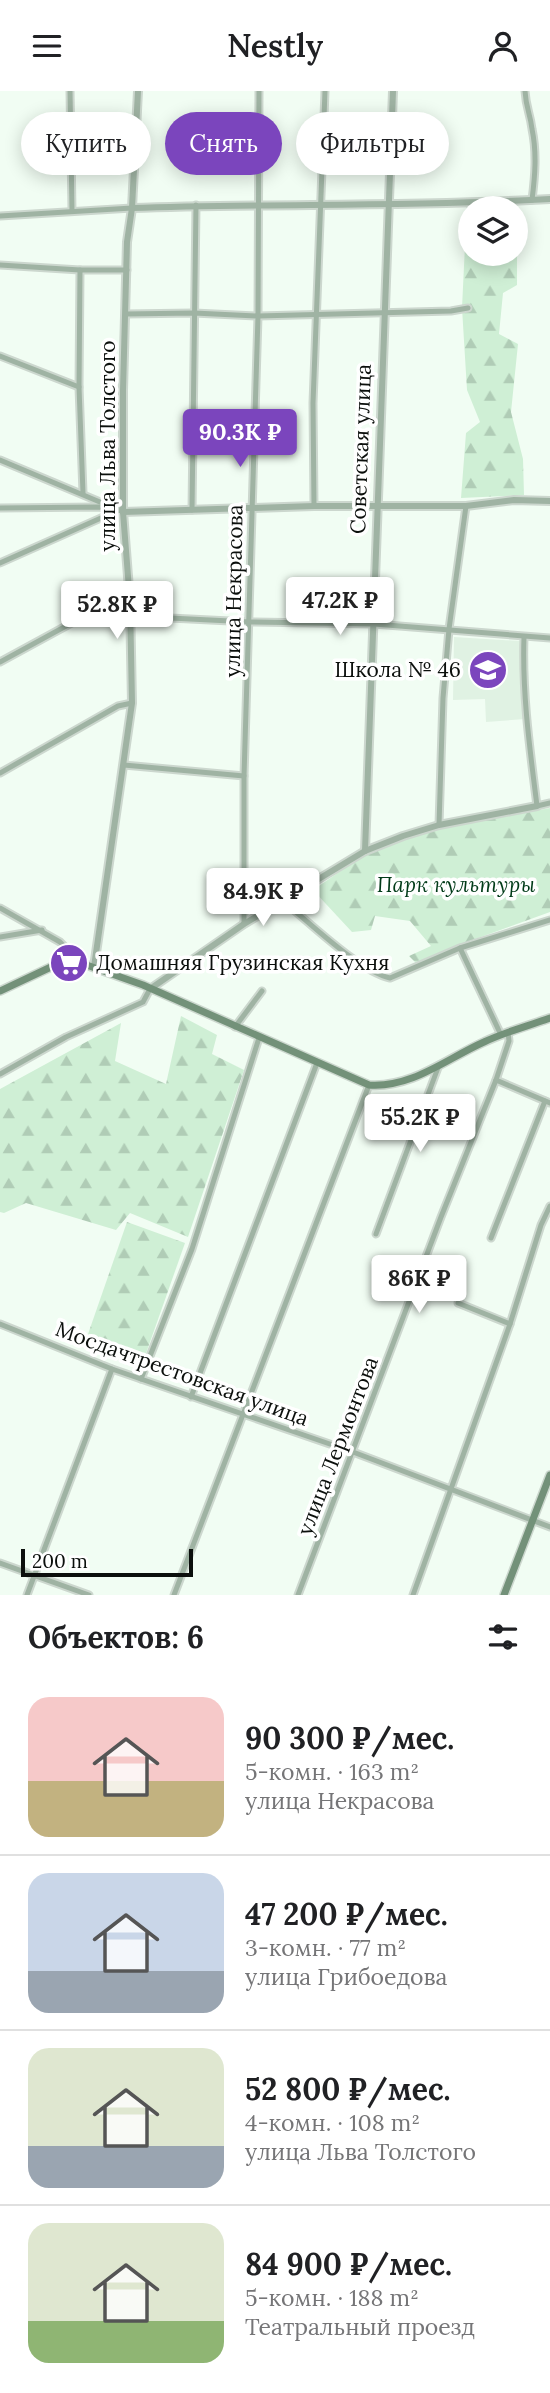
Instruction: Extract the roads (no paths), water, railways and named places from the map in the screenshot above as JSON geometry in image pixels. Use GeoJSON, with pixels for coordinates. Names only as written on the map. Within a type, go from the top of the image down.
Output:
{"type":"FeatureCollection","features":[{"type":"Feature","properties":{"kind":"main road"},"geometry":{"type":"LineString","coordinates":[[0,991],[51,967],[81,963],[149,989],[369,1085],[395,1084],[417,1077],[505,1033],[550,1018]]}},
{"type":"Feature","properties":{"kind":"main road"},"geometry":{"type":"LineString","coordinates":[[504,1595],[550,1475]]}},
{"type":"Feature","properties":{"kind":"street"},"geometry":{"type":"LineString","coordinates":[[70,91],[72,210]]}},
{"type":"Feature","properties":{"kind":"street","name":"улица Льва Толстого"},"geometry":{"type":"LineString","coordinates":[[94,967],[132,703],[130,602],[121,511],[127,270],[138,91]]}},
{"type":"Feature","properties":{"kind":"street","name":"улица Некрасова"},"geometry":{"type":"LineString","coordinates":[[244,924],[244,776],[258,316],[259,91]]}},
{"type":"Feature","properties":{"kind":"street"},"geometry":{"type":"LineString","coordinates":[[314,506],[315,315],[325,91]]}},
{"type":"Feature","properties":{"kind":"street","name":"Советская улица"},"geometry":{"type":"LineString","coordinates":[[365,851],[393,91]]}},
{"type":"Feature","properties":{"kind":"street"},"geometry":{"type":"LineString","coordinates":[[525,91],[536,167],[532,200]]}},
{"type":"Feature","properties":{"kind":"street"},"geometry":{"type":"LineString","coordinates":[[0,216],[196,205],[388,205],[550,199]]}},
{"type":"Feature","properties":{"kind":"street"},"geometry":{"type":"LineString","coordinates":[[192,510],[196,205]]}},
{"type":"Feature","properties":{"kind":"street"},"geometry":{"type":"LineString","coordinates":[[0,265],[127,270]]}},
{"type":"Feature","properties":{"kind":"street"},"geometry":{"type":"LineString","coordinates":[[80,270],[79,387],[83,493]]}},
{"type":"Feature","properties":{"kind":"street"},"geometry":{"type":"LineString","coordinates":[[126,314],[315,315],[451,311],[468,308]]}},
{"type":"Feature","properties":{"kind":"street"},"geometry":{"type":"LineString","coordinates":[[0,356],[79,387]]}},
{"type":"Feature","properties":{"kind":"street"},"geometry":{"type":"LineString","coordinates":[[0,460],[121,511]]}},
{"type":"Feature","properties":{"kind":"street"},"geometry":{"type":"LineString","coordinates":[[0,508],[98,507],[121,511],[376,505],[466,506],[514,500],[550,501]]}},
{"type":"Feature","properties":{"kind":"street"},"geometry":{"type":"LineString","coordinates":[[439,825],[443,698],[449,629],[466,506]]}},
{"type":"Feature","properties":{"kind":"street"},"geometry":{"type":"LineString","coordinates":[[0,562],[121,511]]}},
{"type":"Feature","properties":{"kind":"street"},"geometry":{"type":"LineString","coordinates":[[0,662],[110,602],[130,602]]}},
{"type":"Feature","properties":{"kind":"street"},"geometry":{"type":"LineString","coordinates":[[130,616],[374,624],[550,638]]}},
{"type":"Feature","properties":{"kind":"street"},"geometry":{"type":"LineString","coordinates":[[524,637],[527,733],[537,806]]}},
{"type":"Feature","properties":{"kind":"street"},"geometry":{"type":"LineString","coordinates":[[0,773],[118,706],[132,703]]}},
{"type":"Feature","properties":{"kind":"street"},"geometry":{"type":"LineString","coordinates":[[124,765],[244,776]]}},
{"type":"Feature","properties":{"kind":"street"},"geometry":{"type":"LineString","coordinates":[[0,1074],[66,1037],[143,1002],[149,989],[244,924],[365,851],[439,825],[550,803]]}},
{"type":"Feature","properties":{"kind":"street"},"geometry":{"type":"LineString","coordinates":[[282,901],[353,957],[390,978],[460,949],[550,921]]}},
{"type":"Feature","properties":{"kind":"street"},"geometry":{"type":"LineString","coordinates":[[0,908],[60,942],[81,963]]}},
{"type":"Feature","properties":{"kind":"street"},"geometry":{"type":"LineString","coordinates":[[0,937],[42,930]]}},
{"type":"Feature","properties":{"kind":"street"},"geometry":{"type":"LineString","coordinates":[[460,949],[505,1033]]}},
{"type":"Feature","properties":{"kind":"street"},"geometry":{"type":"LineString","coordinates":[[235,1027],[262,991]]}},
{"type":"Feature","properties":{"kind":"street","name":"улица Лермонтова"},"geometry":{"type":"LineString","coordinates":[[298,1595],[496,1080],[509,1041],[505,1033]]}},
{"type":"Feature","properties":{"kind":"street"},"geometry":{"type":"LineString","coordinates":[[141,1379],[190,1254],[259,1038]]}},
{"type":"Feature","properties":{"kind":"street"},"geometry":{"type":"LineString","coordinates":[[191,1397],[317,1063]]}},
{"type":"Feature","properties":{"kind":"street"},"geometry":{"type":"LineString","coordinates":[[376,1234],[439,1065]]}},
{"type":"Feature","properties":{"kind":"street"},"geometry":{"type":"LineString","coordinates":[[491,1238],[548,1102],[496,1080]]}},
{"type":"Feature","properties":{"kind":"street"},"geometry":{"type":"LineString","coordinates":[[174,1595],[369,1085]]}},
{"type":"Feature","properties":{"kind":"street"},"geometry":{"type":"LineString","coordinates":[[413,1595],[510,1324],[541,1225],[550,1206]]}},
{"type":"Feature","properties":{"kind":"street"},"geometry":{"type":"LineString","coordinates":[[458,1303],[510,1324]]}},
{"type":"Feature","properties":{"kind":"street","name":"Мосдачтрестовская улица"},"geometry":{"type":"LineString","coordinates":[[0,1324],[113,1369],[352,1452],[550,1527]]}},
{"type":"Feature","properties":{"kind":"street"},"geometry":{"type":"LineString","coordinates":[[27,1595],[113,1369]]}},
{"type":"Feature","properties":{"kind":"street"},"geometry":{"type":"LineString","coordinates":[[0,1563],[89,1595]]}},
{"type":"Feature","properties":{"kind":"place","name":"Школа № 46"},"geometry":{"type":"Point","coordinates":[488,670]}},
{"type":"Feature","properties":{"kind":"place","name":"Домашняя Грузинская Кухня"},"geometry":{"type":"Point","coordinates":[69,963]}},
{"type":"Feature","properties":{"kind":"park label","name":"Парк культуры"},"geometry":{"type":"Point","coordinates":[456,885]}}]}
